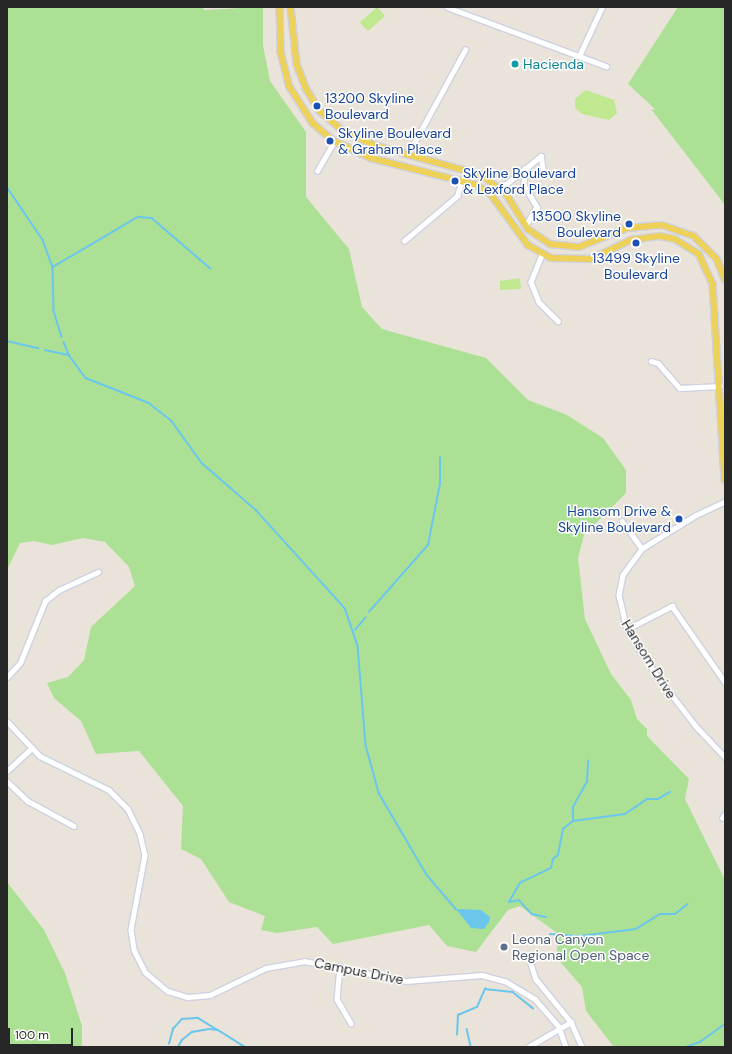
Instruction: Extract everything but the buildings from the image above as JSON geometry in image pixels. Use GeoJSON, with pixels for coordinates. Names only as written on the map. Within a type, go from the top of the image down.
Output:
{"type":"FeatureCollection","features":[{"type":"Feature","properties":{"kind":"main road"},"geometry":{"type":"LineString","coordinates":[[280,7],[281,52],[290,87],[313,123],[334,141],[371,158],[462,180],[491,194],[524,240],[542,255],[562,260],[585,260],[630,240],[660,236],[675,239],[695,251],[706,266],[713,284],[725,480]]}},
{"type":"Feature","properties":{"kind":"main road"},"geometry":{"type":"LineString","coordinates":[[291,7],[297,64],[319,110],[343,132],[408,154],[474,171],[501,188],[526,226],[538,238],[564,248],[579,247],[644,224],[679,228],[702,244],[717,259],[725,279]]}},
{"type":"Feature","properties":{"kind":"main road"},"geometry":{"type":"LineString","coordinates":[[695,251],[702,244]]}},
{"type":"Feature","properties":{"kind":"street"},"geometry":{"type":"LineString","coordinates":[[447,7],[580,54],[606,66]]}},
{"type":"Feature","properties":{"kind":"street"},"geometry":{"type":"LineString","coordinates":[[580,54],[602,7]]}},
{"type":"Feature","properties":{"kind":"street"},"geometry":{"type":"LineString","coordinates":[[408,154],[465,50]]}},
{"type":"Feature","properties":{"kind":"street"},"geometry":{"type":"LineString","coordinates":[[316,171],[334,141]]}},
{"type":"Feature","properties":{"kind":"street"},"geometry":{"type":"LineString","coordinates":[[501,188],[541,156],[544,173]]}},
{"type":"Feature","properties":{"kind":"street"},"geometry":{"type":"LineString","coordinates":[[525,168],[524,185],[537,207],[526,226]]}},
{"type":"Feature","properties":{"kind":"street"},"geometry":{"type":"LineString","coordinates":[[404,241],[457,196],[462,180]]}},
{"type":"Feature","properties":{"kind":"street"},"geometry":{"type":"LineString","coordinates":[[542,255],[534,270],[533,288],[539,302],[558,321]]}},
{"type":"Feature","properties":{"kind":"street"},"geometry":{"type":"LineString","coordinates":[[651,361],[658,363],[680,388],[720,386]]}},
{"type":"Feature","properties":{"kind":"street","name":"Hansom Drive"},"geometry":{"type":"LineString","coordinates":[[725,502],[695,516],[642,549],[629,564],[620,584],[619,604],[627,629],[668,692],[725,757]]}},
{"type":"Feature","properties":{"kind":"street"},"geometry":{"type":"LineString","coordinates":[[622,522],[642,549]]}},
{"type":"Feature","properties":{"kind":"street"},"geometry":{"type":"LineString","coordinates":[[7,677],[20,663],[45,601],[59,590],[98,572]]}},
{"type":"Feature","properties":{"kind":"street"},"geometry":{"type":"LineString","coordinates":[[627,629],[672,606],[725,682]]}},
{"type":"Feature","properties":{"kind":"street","name":"Campus Drive"},"geometry":{"type":"LineString","coordinates":[[7,721],[31,749],[52,764],[108,790],[135,821],[143,844],[145,866],[132,924],[132,944],[140,965],[159,985],[178,994],[200,997],[221,992],[276,965],[304,961],[340,966],[391,980],[468,975],[505,981],[535,998],[559,1027],[566,1047]]}},
{"type":"Feature","properties":{"kind":"street"},"geometry":{"type":"LineString","coordinates":[[7,771],[31,749]]}},
{"type":"Feature","properties":{"kind":"street"},"geometry":{"type":"LineString","coordinates":[[7,781],[28,801],[74,826]]}},
{"type":"Feature","properties":{"kind":"street"},"geometry":{"type":"LineString","coordinates":[[531,964],[536,979],[571,1022],[582,1047]]}},
{"type":"Feature","properties":{"kind":"street"},"geometry":{"type":"LineString","coordinates":[[340,966],[337,999],[351,1023]]}},
{"type":"Feature","properties":{"kind":"street"},"geometry":{"type":"LineString","coordinates":[[528,1047],[559,1027],[571,1022]]}},
{"type":"Feature","properties":{"kind":"green space"},"geometry":{"type":"Polygon","coordinates":[[[7,7],[201,7],[205,10],[263,7],[263,45],[270,81],[306,132],[306,197],[349,249],[362,307],[382,329],[486,358],[528,400],[567,415],[603,438],[626,470],[626,493],[584,535],[578,558],[585,619],[611,674],[631,700],[637,719],[647,729],[647,736],[689,779],[685,799],[725,880],[725,1047],[614,1047],[586,1011],[582,987],[557,958],[557,933],[520,906],[508,910],[476,952],[447,946],[429,925],[333,944],[317,927],[277,933],[261,930],[265,916],[229,902],[201,859],[181,849],[183,806],[139,751],[96,754],[81,721],[54,698],[47,683],[68,677],[84,660],[91,627],[135,586],[129,567],[105,542],[83,538],[52,545],[34,541],[20,543],[7,570],[7,7]]]}},
{"type":"Feature","properties":{"kind":"green space"},"geometry":{"type":"Polygon","coordinates":[[[377,7],[385,16],[368,31],[360,22],[377,7]]]}},
{"type":"Feature","properties":{"kind":"green space"},"geometry":{"type":"Polygon","coordinates":[[[678,7],[725,7],[725,205],[651,109],[656,110],[628,84],[678,7]]]}},
{"type":"Feature","properties":{"kind":"green space"},"geometry":{"type":"Polygon","coordinates":[[[586,90],[614,100],[617,113],[609,120],[582,114],[575,108],[575,99],[586,90]]]}},
{"type":"Feature","properties":{"kind":"green space"},"geometry":{"type":"Polygon","coordinates":[[[520,278],[521,289],[500,290],[500,281],[520,278]]]}},
{"type":"Feature","properties":{"kind":"green space"},"geometry":{"type":"Polygon","coordinates":[[[7,882],[44,930],[65,973],[82,1026],[82,1047],[7,1047],[7,882]]]}},
{"type":"Feature","properties":{"kind":"water"},"geometry":{"type":"Polygon","coordinates":[[[456,909],[481,910],[490,917],[489,922],[484,929],[471,928],[456,909]]]}},
{"type":"Feature","properties":{"kind":"waterway"},"geometry":{"type":"LineString","coordinates":[[7,187],[43,240],[53,267],[54,311],[62,337]]}},
{"type":"Feature","properties":{"kind":"waterway"},"geometry":{"type":"LineString","coordinates":[[53,267],[138,217],[152,218],[210,268]]}},
{"type":"Feature","properties":{"kind":"waterway"},"geometry":{"type":"LineString","coordinates":[[7,341],[38,348]]}},
{"type":"Feature","properties":{"kind":"waterway"},"geometry":{"type":"LineString","coordinates":[[64,342],[69,355],[86,378],[149,403],[171,420],[202,463],[256,510],[345,608],[358,646],[366,745],[379,793],[427,875],[456,909]]}},
{"type":"Feature","properties":{"kind":"waterway"},"geometry":{"type":"LineString","coordinates":[[45,350],[68,355]]}},
{"type":"Feature","properties":{"kind":"waterway"},"geometry":{"type":"LineString","coordinates":[[369,612],[428,545],[440,484],[440,458]]}},
{"type":"Feature","properties":{"kind":"waterway"},"geometry":{"type":"LineString","coordinates":[[355,630],[365,618]]}},
{"type":"Feature","properties":{"kind":"waterway"},"geometry":{"type":"LineString","coordinates":[[509,902],[520,883],[551,868],[553,859],[558,855],[563,829],[573,821],[573,807],[587,782],[588,761]]}},
{"type":"Feature","properties":{"kind":"waterway"},"geometry":{"type":"LineString","coordinates":[[573,821],[625,814],[647,799],[658,799],[670,792]]}},
{"type":"Feature","properties":{"kind":"waterway"},"geometry":{"type":"LineString","coordinates":[[509,902],[519,900],[532,914],[546,917]]}},
{"type":"Feature","properties":{"kind":"waterway"},"geometry":{"type":"LineString","coordinates":[[550,934],[580,936],[636,929],[660,914],[675,914],[688,904]]}},
{"type":"Feature","properties":{"kind":"waterway"},"geometry":{"type":"LineString","coordinates":[[457,1035],[458,1015],[477,1007],[485,989],[513,992],[533,1008]]}},
{"type":"Feature","properties":{"kind":"waterway"},"geometry":{"type":"LineString","coordinates":[[182,1019],[198,1018],[218,1030]]}},
{"type":"Feature","properties":{"kind":"waterway"},"geometry":{"type":"LineString","coordinates":[[169,1044],[173,1029],[182,1019]]}},
{"type":"Feature","properties":{"kind":"waterway"},"geometry":{"type":"LineString","coordinates":[[686,1047],[700,1042],[725,1024]]}},
{"type":"Feature","properties":{"kind":"waterway"},"geometry":{"type":"LineString","coordinates":[[182,1040],[192,1032],[209,1029],[218,1030],[245,1047]]}},
{"type":"Feature","properties":{"kind":"waterway"},"geometry":{"type":"LineString","coordinates":[[467,1029],[471,1047]]}},
{"type":"Feature","properties":{"kind":"waterway"},"geometry":{"type":"LineString","coordinates":[[178,1047],[182,1040]]}},
{"type":"Feature","properties":{"kind":"waterway"},"geometry":{"type":"LineString","coordinates":[[675,1047],[685,1047]]}},
{"type":"Feature","properties":{"kind":"place","name":"Hacienda"},"geometry":{"type":"Point","coordinates":[515,64]}},
{"type":"Feature","properties":{"kind":"place","name":"13200 Skyline Boulevard"},"geometry":{"type":"Point","coordinates":[317,106]}},
{"type":"Feature","properties":{"kind":"place","name":"Skyline Boulevard & Graham Place"},"geometry":{"type":"Point","coordinates":[330,141]}},
{"type":"Feature","properties":{"kind":"place","name":"Skyline Boulevard & Lexford Place"},"geometry":{"type":"Point","coordinates":[455,181]}},
{"type":"Feature","properties":{"kind":"place","name":"13500 Skyline Boulevard"},"geometry":{"type":"Point","coordinates":[629,224]}},
{"type":"Feature","properties":{"kind":"place","name":"13499 Skyline Boulevard"},"geometry":{"type":"Point","coordinates":[636,243]}},
{"type":"Feature","properties":{"kind":"place","name":"Hansom Drive & Skyline Boulevard"},"geometry":{"type":"Point","coordinates":[679,519]}},
{"type":"Feature","properties":{"kind":"place","name":"Leona Canyon Regional Open Space"},"geometry":{"type":"Point","coordinates":[504,947]}}]}
